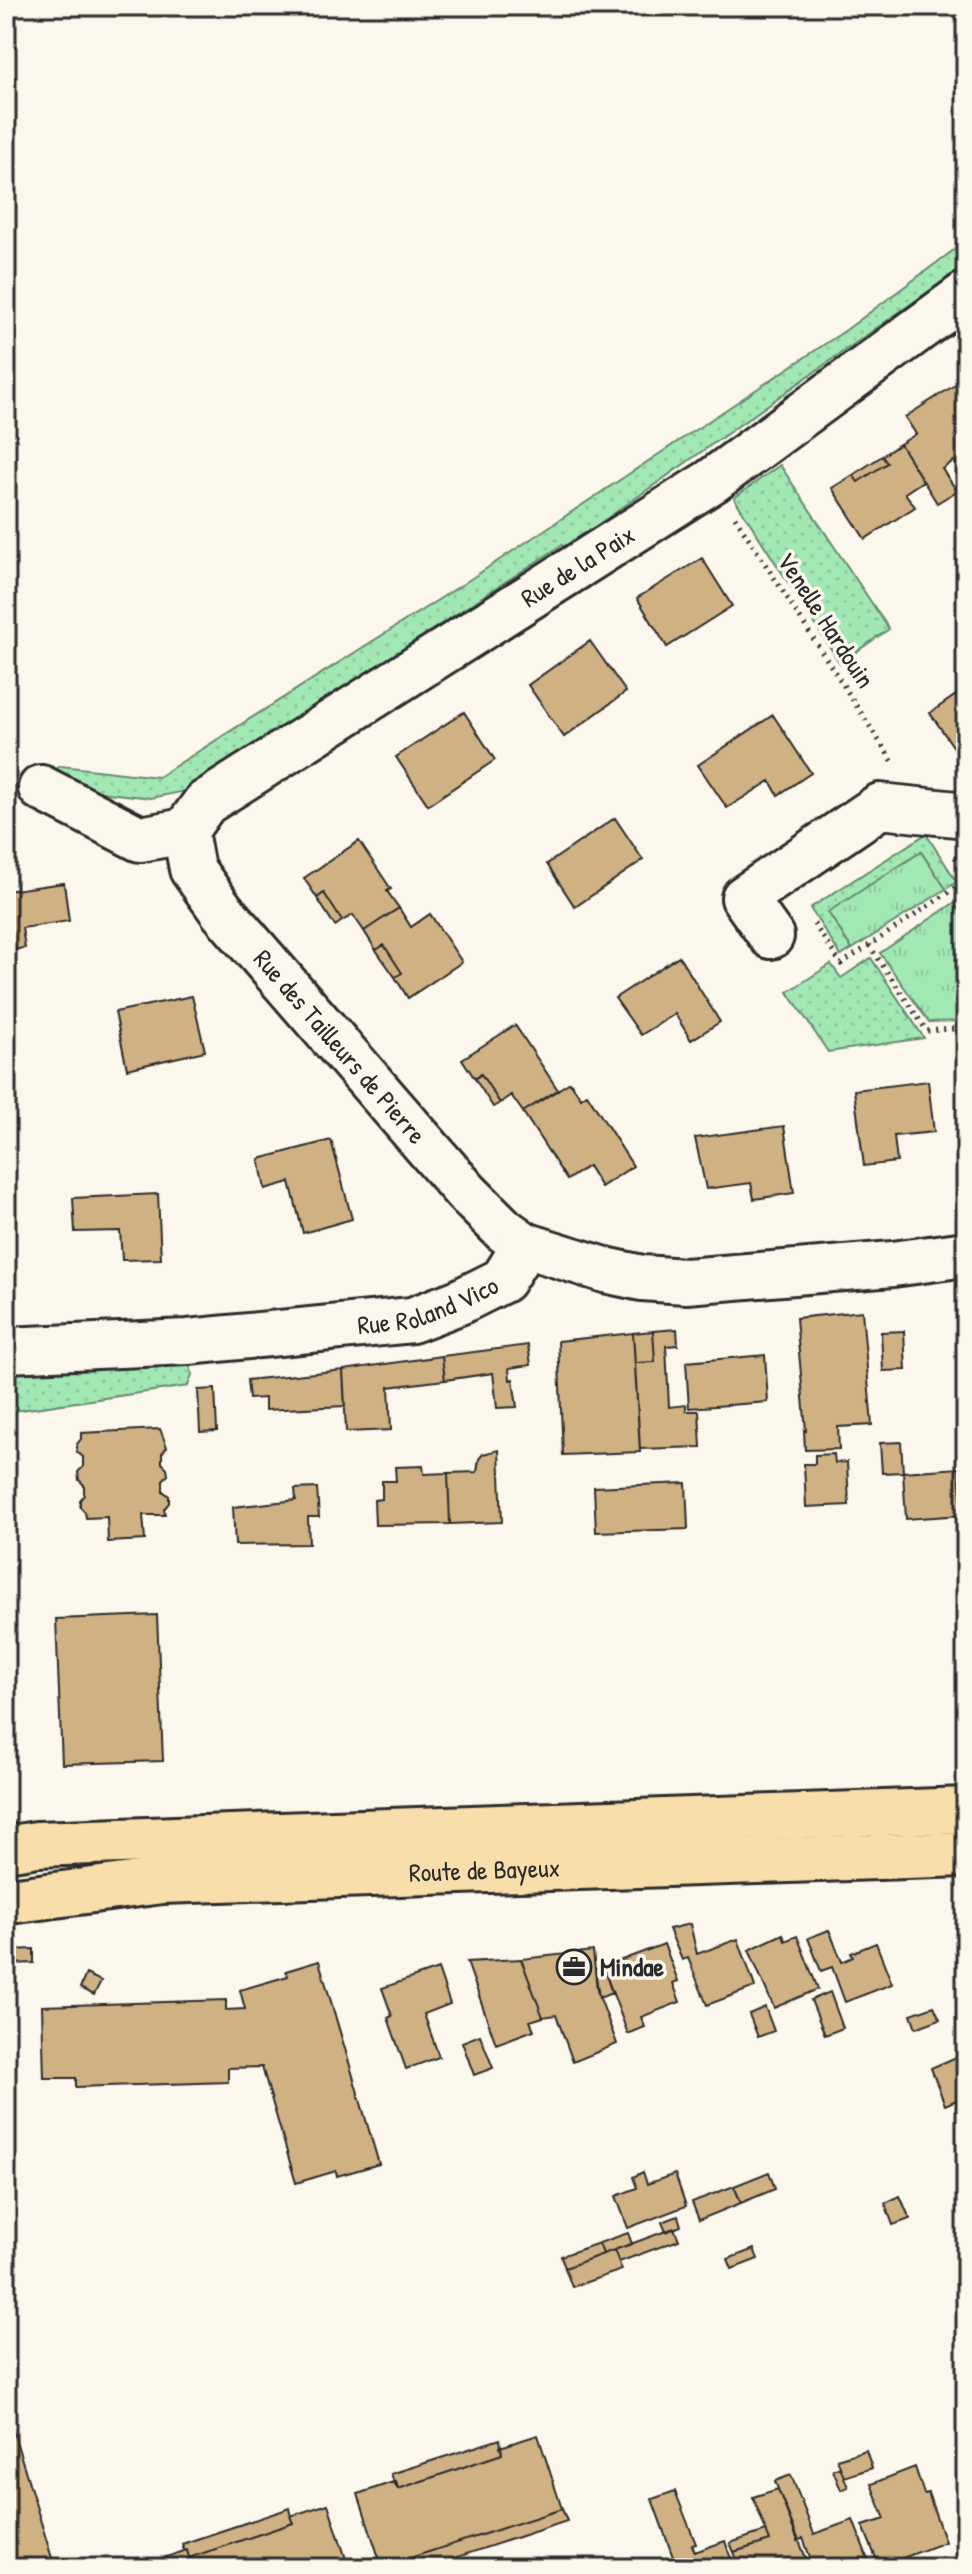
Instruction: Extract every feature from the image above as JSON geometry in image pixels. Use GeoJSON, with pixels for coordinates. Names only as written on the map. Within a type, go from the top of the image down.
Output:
{"type":"FeatureCollection","features":[{"type":"Feature","properties":{"kind":"main road","name":"Route de Bayeux"},"geometry":{"type":"LineString","coordinates":[[6,1849],[37,1844],[966,1810]]}},
{"type":"Feature","properties":{"kind":"main road","name":"Route de Bayeux"},"geometry":{"type":"LineString","coordinates":[[6,1899],[162,1881],[966,1854]]}},
{"type":"Feature","properties":{"kind":"street","name":"Rue de la Paix"},"geometry":{"type":"LineString","coordinates":[[185,831],[205,803],[712,481],[966,294]]}},
{"type":"Feature","properties":{"kind":"street"},"geometry":{"type":"LineString","coordinates":[[41,788],[140,839],[185,831]]}},
{"type":"Feature","properties":{"kind":"street"},"geometry":{"type":"LineString","coordinates":[[771,936],[744,898],[880,806],[966,815]]}},
{"type":"Feature","properties":{"kind":"street","name":"Rue des Tailleurs de Pierre"},"geometry":{"type":"LineString","coordinates":[[185,831],[192,869],[222,911],[466,1192],[504,1230],[525,1245]]}},
{"type":"Feature","properties":{"kind":"street"},"geometry":{"type":"LineString","coordinates":[[525,1245],[605,1270],[642,1278],[686,1281],[893,1264],[966,1254]]}},
{"type":"Feature","properties":{"kind":"street","name":"Rue Roland Vico"},"geometry":{"type":"LineString","coordinates":[[6,1350],[188,1342],[412,1320],[459,1302],[503,1280],[525,1245]]}},
{"type":"Feature","properties":{"kind":"path","name":"Venelle Hardouin"},"geometry":{"type":"LineString","coordinates":[[712,481],[897,769]]}},
{"type":"Feature","properties":{"kind":"path"},"geometry":{"type":"LineString","coordinates":[[811,920],[841,964],[966,881]]}},
{"type":"Feature","properties":{"kind":"path"},"geometry":{"type":"LineString","coordinates":[[869,945],[927,1031],[966,1028]]}},
{"type":"Feature","properties":{"kind":"green space"},"geometry":{"type":"Polygon","coordinates":[[[966,241],[966,265],[565,548],[562,545],[185,791],[151,798],[99,792],[46,775],[61,766],[158,777],[463,584],[846,330],[966,241]]]}},
{"type":"Feature","properties":{"kind":"green space"},"geometry":{"type":"Polygon","coordinates":[[[780,465],[889,629],[840,663],[734,498],[780,465]]]}},
{"type":"Feature","properties":{"kind":"green space"},"geometry":{"type":"Polygon","coordinates":[[[926,834],[957,882],[946,889],[921,852],[829,912],[852,949],[841,956],[810,908],[926,834]]]}},
{"type":"Feature","properties":{"kind":"green space"},"geometry":{"type":"Polygon","coordinates":[[[921,852],[946,889],[852,949],[828,912],[921,852]]]}},
{"type":"Feature","properties":{"kind":"green space"},"geometry":{"type":"Polygon","coordinates":[[[954,903],[966,920],[966,1021],[929,1022],[880,953],[954,903]]]}},
{"type":"Feature","properties":{"kind":"green space"},"geometry":{"type":"Polygon","coordinates":[[[871,958],[924,1038],[828,1052],[788,992],[831,964],[841,978],[871,958]]]}},
{"type":"Feature","properties":{"kind":"green space"},"geometry":{"type":"Polygon","coordinates":[[[189,1361],[192,1374],[188,1386],[6,1412],[6,1369],[189,1361]]]}},
{"type":"Feature","properties":{"kind":"building"},"geometry":{"type":"Polygon","coordinates":[[[958,383],[966,395],[966,473],[963,475],[954,461],[942,469],[957,491],[937,503],[900,444],[916,434],[905,417],[958,383]]]}},
{"type":"Feature","properties":{"kind":"building"},"geometry":{"type":"Polygon","coordinates":[[[900,444],[923,481],[905,493],[915,507],[865,539],[832,488],[853,475],[858,482],[887,463],[882,456],[900,444]]]}},
{"type":"Feature","properties":{"kind":"building"},"geometry":{"type":"Polygon","coordinates":[[[882,456],[887,463],[858,482],[853,475],[882,456]]]}},
{"type":"Feature","properties":{"kind":"building"},"geometry":{"type":"Polygon","coordinates":[[[702,558],[732,606],[667,647],[637,598],[702,558]]]}},
{"type":"Feature","properties":{"kind":"building"},"geometry":{"type":"Polygon","coordinates":[[[590,641],[626,692],[564,737],[528,685],[590,641]]]}},
{"type":"Feature","properties":{"kind":"building"},"geometry":{"type":"Polygon","coordinates":[[[956,695],[959,700],[966,695],[966,765],[930,713],[956,695]]]}},
{"type":"Feature","properties":{"kind":"building"},"geometry":{"type":"Polygon","coordinates":[[[464,712],[495,760],[428,805],[396,757],[464,712]]]}},
{"type":"Feature","properties":{"kind":"building"},"geometry":{"type":"Polygon","coordinates":[[[773,715],[811,773],[778,795],[770,781],[727,808],[698,765],[773,715]]]}},
{"type":"Feature","properties":{"kind":"building"},"geometry":{"type":"Polygon","coordinates":[[[615,818],[643,860],[575,907],[547,864],[615,818]]]}},
{"type":"Feature","properties":{"kind":"building"},"geometry":{"type":"Polygon","coordinates":[[[359,841],[391,889],[387,891],[399,908],[364,931],[353,915],[342,921],[324,893],[317,898],[304,878],[359,841]]]}},
{"type":"Feature","properties":{"kind":"building"},"geometry":{"type":"Polygon","coordinates":[[[64,883],[69,921],[22,928],[25,948],[6,951],[6,891],[64,883]]]}},
{"type":"Feature","properties":{"kind":"building"},"geometry":{"type":"Polygon","coordinates":[[[324,893],[342,921],[335,926],[317,898],[324,893]]]}},
{"type":"Feature","properties":{"kind":"building"},"geometry":{"type":"Polygon","coordinates":[[[399,908],[411,927],[430,914],[462,962],[408,998],[395,977],[402,973],[384,945],[376,950],[364,931],[399,908]]]}},
{"type":"Feature","properties":{"kind":"building"},"geometry":{"type":"Polygon","coordinates":[[[384,945],[402,973],[395,977],[376,950],[384,945]]]}},
{"type":"Feature","properties":{"kind":"building"},"geometry":{"type":"Polygon","coordinates":[[[679,956],[720,1022],[691,1040],[675,1014],[641,1035],[615,998],[679,956]]]}},
{"type":"Feature","properties":{"kind":"building"},"geometry":{"type":"Polygon","coordinates":[[[192,996],[205,1051],[127,1069],[115,1012],[192,996]]]}},
{"type":"Feature","properties":{"kind":"building"},"geometry":{"type":"Polygon","coordinates":[[[515,1025],[558,1090],[523,1112],[511,1095],[500,1103],[481,1074],[475,1079],[462,1059],[515,1025]]]}},
{"type":"Feature","properties":{"kind":"building"},"geometry":{"type":"Polygon","coordinates":[[[481,1074],[500,1103],[493,1107],[475,1079],[481,1074]]]}},
{"type":"Feature","properties":{"kind":"building"},"geometry":{"type":"Polygon","coordinates":[[[928,1081],[934,1132],[894,1136],[897,1162],[864,1166],[854,1090],[928,1081]]]}},
{"type":"Feature","properties":{"kind":"building"},"geometry":{"type":"Polygon","coordinates":[[[570,1082],[581,1098],[587,1094],[633,1166],[601,1187],[588,1166],[567,1180],[523,1112],[570,1082]]]}},
{"type":"Feature","properties":{"kind":"building"},"geometry":{"type":"Polygon","coordinates":[[[784,1126],[794,1193],[754,1199],[751,1183],[706,1189],[695,1138],[784,1126]]]}},
{"type":"Feature","properties":{"kind":"building"},"geometry":{"type":"Polygon","coordinates":[[[331,1140],[352,1219],[303,1233],[290,1182],[265,1189],[259,1159],[331,1140]]]}},
{"type":"Feature","properties":{"kind":"building"},"geometry":{"type":"Polygon","coordinates":[[[158,1194],[161,1259],[122,1260],[120,1231],[75,1232],[73,1198],[158,1194]]]}},
{"type":"Feature","properties":{"kind":"building"},"geometry":{"type":"Polygon","coordinates":[[[862,1311],[872,1425],[838,1427],[839,1449],[805,1450],[796,1318],[862,1311]]]}},
{"type":"Feature","properties":{"kind":"building"},"geometry":{"type":"Polygon","coordinates":[[[677,1329],[678,1345],[666,1346],[669,1407],[686,1405],[686,1411],[699,1411],[701,1447],[640,1449],[635,1363],[655,1362],[653,1331],[677,1329]]]}},
{"type":"Feature","properties":{"kind":"building"},"geometry":{"type":"Polygon","coordinates":[[[653,1331],[655,1362],[635,1363],[633,1333],[653,1331]]]}},
{"type":"Feature","properties":{"kind":"building"},"geometry":{"type":"Polygon","coordinates":[[[904,1331],[906,1370],[883,1371],[881,1332],[904,1331]]]}},
{"type":"Feature","properties":{"kind":"building"},"geometry":{"type":"Polygon","coordinates":[[[633,1333],[640,1452],[563,1455],[558,1341],[633,1333]]]}},
{"type":"Feature","properties":{"kind":"building"},"geometry":{"type":"Polygon","coordinates":[[[528,1345],[531,1365],[509,1368],[517,1407],[497,1408],[493,1373],[445,1380],[442,1356],[528,1345]]]}},
{"type":"Feature","properties":{"kind":"building"},"geometry":{"type":"Polygon","coordinates":[[[765,1355],[768,1402],[689,1408],[686,1362],[765,1355]]]}},
{"type":"Feature","properties":{"kind":"building"},"geometry":{"type":"Polygon","coordinates":[[[442,1356],[445,1380],[389,1387],[391,1430],[346,1432],[343,1370],[442,1356]]]}},
{"type":"Feature","properties":{"kind":"building"},"geometry":{"type":"Polygon","coordinates":[[[343,1370],[345,1406],[265,1410],[265,1398],[249,1399],[247,1380],[343,1370]]]}},
{"type":"Feature","properties":{"kind":"building"},"geometry":{"type":"Polygon","coordinates":[[[215,1389],[217,1431],[200,1432],[198,1390],[215,1389]]]}},
{"type":"Feature","properties":{"kind":"building"},"geometry":{"type":"Polygon","coordinates":[[[160,1429],[167,1447],[162,1453],[162,1463],[168,1475],[163,1480],[163,1491],[169,1496],[165,1515],[143,1515],[145,1540],[108,1542],[107,1517],[86,1518],[80,1507],[84,1485],[79,1480],[78,1472],[83,1467],[83,1457],[77,1452],[77,1444],[81,1433],[160,1429]]]}},
{"type":"Feature","properties":{"kind":"building"},"geometry":{"type":"Polygon","coordinates":[[[901,1442],[903,1472],[882,1473],[880,1443],[901,1442]]]}},
{"type":"Feature","properties":{"kind":"building"},"geometry":{"type":"Polygon","coordinates":[[[499,1450],[502,1522],[450,1524],[448,1473],[477,1472],[483,1454],[499,1450]]]}},
{"type":"Feature","properties":{"kind":"building"},"geometry":{"type":"Polygon","coordinates":[[[834,1454],[835,1463],[847,1462],[849,1505],[806,1507],[804,1464],[815,1464],[815,1455],[834,1454]]]}},
{"type":"Feature","properties":{"kind":"building"},"geometry":{"type":"Polygon","coordinates":[[[423,1466],[424,1474],[448,1473],[450,1524],[375,1525],[374,1500],[382,1499],[382,1481],[396,1481],[395,1467],[423,1466]]]}},
{"type":"Feature","properties":{"kind":"building"},"geometry":{"type":"Polygon","coordinates":[[[959,1468],[962,1515],[906,1519],[903,1472],[959,1468]]]}},
{"type":"Feature","properties":{"kind":"building"},"geometry":{"type":"Polygon","coordinates":[[[686,1483],[688,1529],[596,1532],[594,1487],[686,1483]]]}},
{"type":"Feature","properties":{"kind":"building"},"geometry":{"type":"Polygon","coordinates":[[[317,1488],[319,1517],[308,1517],[309,1544],[235,1545],[233,1507],[296,1500],[295,1489],[317,1488]]]}},
{"type":"Feature","properties":{"kind":"building"},"geometry":{"type":"Polygon","coordinates":[[[157,1615],[163,1761],[62,1764],[56,1619],[157,1615]]]}},
{"type":"Feature","properties":{"kind":"building"},"geometry":{"type":"Polygon","coordinates":[[[690,1924],[697,1954],[738,1939],[755,1987],[707,2005],[688,1958],[682,1960],[669,1929],[690,1924]]]}},
{"type":"Feature","properties":{"kind":"building"},"geometry":{"type":"Polygon","coordinates":[[[829,1930],[842,1962],[853,1957],[851,1953],[876,1943],[892,1984],[845,2002],[832,1967],[821,1971],[808,1938],[829,1930]]]}},
{"type":"Feature","properties":{"kind":"building"},"geometry":{"type":"Polygon","coordinates":[[[783,1934],[785,1941],[797,1936],[818,1989],[774,2008],[749,1950],[783,1934]]]}},
{"type":"Feature","properties":{"kind":"building"},"geometry":{"type":"Polygon","coordinates":[[[664,1944],[678,1981],[673,1983],[680,2002],[641,2017],[645,2027],[628,2034],[603,1967],[664,1944]]]}},
{"type":"Feature","properties":{"kind":"building"},"geometry":{"type":"Polygon","coordinates":[[[34,1949],[34,1963],[11,1964],[10,1950],[34,1949]]]}},
{"type":"Feature","properties":{"kind":"building"},"geometry":{"type":"Polygon","coordinates":[[[593,1951],[597,1990],[617,2044],[573,2062],[556,2015],[543,2017],[521,1959],[593,1951]]]}},
{"type":"Feature","properties":{"kind":"building"},"geometry":{"type":"Polygon","coordinates":[[[521,1959],[543,2017],[530,2021],[534,2030],[496,2044],[467,1962],[521,1959]]]}},
{"type":"Feature","properties":{"kind":"building"},"geometry":{"type":"Polygon","coordinates":[[[319,1961],[379,2164],[337,2176],[336,2171],[296,2183],[262,2067],[228,2068],[228,2082],[76,2087],[76,2078],[44,2078],[42,2006],[226,2000],[226,2010],[245,2009],[240,1990],[288,1976],[286,1971],[319,1961]]]}},
{"type":"Feature","properties":{"kind":"building"},"geometry":{"type":"Polygon","coordinates":[[[603,1967],[612,1993],[599,1998],[595,1969],[603,1967]]]}},
{"type":"Feature","properties":{"kind":"building"},"geometry":{"type":"Polygon","coordinates":[[[438,1969],[450,2004],[424,2014],[439,2057],[406,2069],[388,2018],[392,2016],[382,1988],[438,1969]]]}},
{"type":"Feature","properties":{"kind":"building"},"geometry":{"type":"Polygon","coordinates":[[[86,1974],[101,1981],[94,1995],[80,1988],[86,1974]]]}},
{"type":"Feature","properties":{"kind":"building"},"geometry":{"type":"Polygon","coordinates":[[[830,1992],[843,2028],[825,2035],[811,2000],[830,1992]]]}},
{"type":"Feature","properties":{"kind":"building"},"geometry":{"type":"Polygon","coordinates":[[[934,2006],[940,2019],[916,2028],[911,2014],[934,2006]]]}},
{"type":"Feature","properties":{"kind":"building"},"geometry":{"type":"Polygon","coordinates":[[[765,2007],[774,2031],[758,2037],[749,2014],[765,2007]]]}},
{"type":"Feature","properties":{"kind":"building"},"geometry":{"type":"Polygon","coordinates":[[[480,2035],[493,2068],[474,2075],[462,2042],[480,2035]]]}},
{"type":"Feature","properties":{"kind":"building"},"geometry":{"type":"Polygon","coordinates":[[[963,2054],[966,2061],[966,2096],[945,2105],[931,2068],[963,2054]]]}},
{"type":"Feature","properties":{"kind":"building"},"geometry":{"type":"Polygon","coordinates":[[[643,2172],[647,2184],[675,2174],[686,2206],[628,2228],[616,2196],[637,2188],[633,2177],[643,2172]]]}},
{"type":"Feature","properties":{"kind":"building"},"geometry":{"type":"Polygon","coordinates":[[[769,2172],[775,2189],[741,2203],[734,2186],[769,2172]]]}},
{"type":"Feature","properties":{"kind":"building"},"geometry":{"type":"Polygon","coordinates":[[[734,2186],[741,2203],[699,2220],[692,2202],[734,2186]]]}},
{"type":"Feature","properties":{"kind":"building"},"geometry":{"type":"Polygon","coordinates":[[[900,2196],[910,2219],[893,2225],[885,2203],[900,2196]]]}},
{"type":"Feature","properties":{"kind":"building"},"geometry":{"type":"Polygon","coordinates":[[[678,2216],[681,2226],[666,2232],[662,2222],[678,2216]]]}},
{"type":"Feature","properties":{"kind":"building"},"geometry":{"type":"Polygon","coordinates":[[[674,2228],[679,2240],[619,2262],[614,2250],[674,2228]]]}},
{"type":"Feature","properties":{"kind":"building"},"geometry":{"type":"Polygon","coordinates":[[[628,2233],[632,2244],[603,2254],[599,2243],[628,2233]]]}},
{"type":"Feature","properties":{"kind":"building"},"geometry":{"type":"Polygon","coordinates":[[[599,2243],[603,2254],[565,2268],[561,2256],[599,2243]]]}},
{"type":"Feature","properties":{"kind":"building"},"geometry":{"type":"Polygon","coordinates":[[[754,2249],[758,2259],[732,2269],[728,2259],[754,2249]]]}},
{"type":"Feature","properties":{"kind":"building"},"geometry":{"type":"Polygon","coordinates":[[[614,2250],[622,2270],[572,2287],[565,2268],[614,2250]]]}},
{"type":"Feature","properties":{"kind":"building"},"geometry":{"type":"Polygon","coordinates":[[[6,2408],[55,2568],[6,2568],[6,2408]]]}},
{"type":"Feature","properties":{"kind":"building"},"geometry":{"type":"Polygon","coordinates":[[[538,2435],[562,2509],[382,2567],[358,2494],[396,2481],[398,2489],[502,2454],[500,2447],[538,2435]]]}},
{"type":"Feature","properties":{"kind":"building"},"geometry":{"type":"Polygon","coordinates":[[[500,2439],[502,2454],[398,2489],[391,2474],[500,2439]]]}},
{"type":"Feature","properties":{"kind":"building"},"geometry":{"type":"Polygon","coordinates":[[[866,2450],[872,2468],[844,2477],[837,2459],[866,2450]]]}},
{"type":"Feature","properties":{"kind":"building"},"geometry":{"type":"Polygon","coordinates":[[[840,2467],[848,2487],[841,2490],[833,2470],[840,2467]]]}},
{"type":"Feature","properties":{"kind":"building"},"geometry":{"type":"Polygon","coordinates":[[[915,2467],[924,2494],[928,2493],[945,2542],[900,2559],[903,2568],[880,2568],[863,2526],[885,2519],[871,2484],[915,2467]]]}},
{"type":"Feature","properties":{"kind":"building"},"geometry":{"type":"Polygon","coordinates":[[[791,2475],[814,2534],[853,2520],[871,2567],[814,2568],[803,2538],[798,2541],[775,2481],[791,2475]]]}},
{"type":"Feature","properties":{"kind":"building"},"geometry":{"type":"Polygon","coordinates":[[[778,2489],[810,2568],[740,2568],[734,2552],[770,2541],[753,2497],[778,2489]]]}},
{"type":"Feature","properties":{"kind":"building"},"geometry":{"type":"Polygon","coordinates":[[[675,2491],[696,2544],[692,2545],[695,2552],[725,2541],[734,2568],[677,2568],[652,2499],[675,2491]]]}},
{"type":"Feature","properties":{"kind":"building"},"geometry":{"type":"Polygon","coordinates":[[[328,2504],[349,2568],[150,2568],[148,2563],[187,2550],[189,2558],[293,2523],[290,2516],[328,2504]]]}},
{"type":"Feature","properties":{"kind":"building"},"geometry":{"type":"Polygon","coordinates":[[[290,2508],[293,2523],[189,2558],[187,2550],[184,2551],[182,2544],[290,2508]]]}},
{"type":"Feature","properties":{"kind":"building"},"geometry":{"type":"Polygon","coordinates":[[[562,2509],[567,2521],[424,2568],[382,2567],[562,2509]]]}},
{"type":"Feature","properties":{"kind":"building"},"geometry":{"type":"Polygon","coordinates":[[[766,2531],[770,2541],[734,2552],[730,2543],[766,2531]]]}},
{"type":"Feature","properties":{"kind":"place","name":"Mindae"},"geometry":{"type":"Point","coordinates":[574,1967]}}]}
